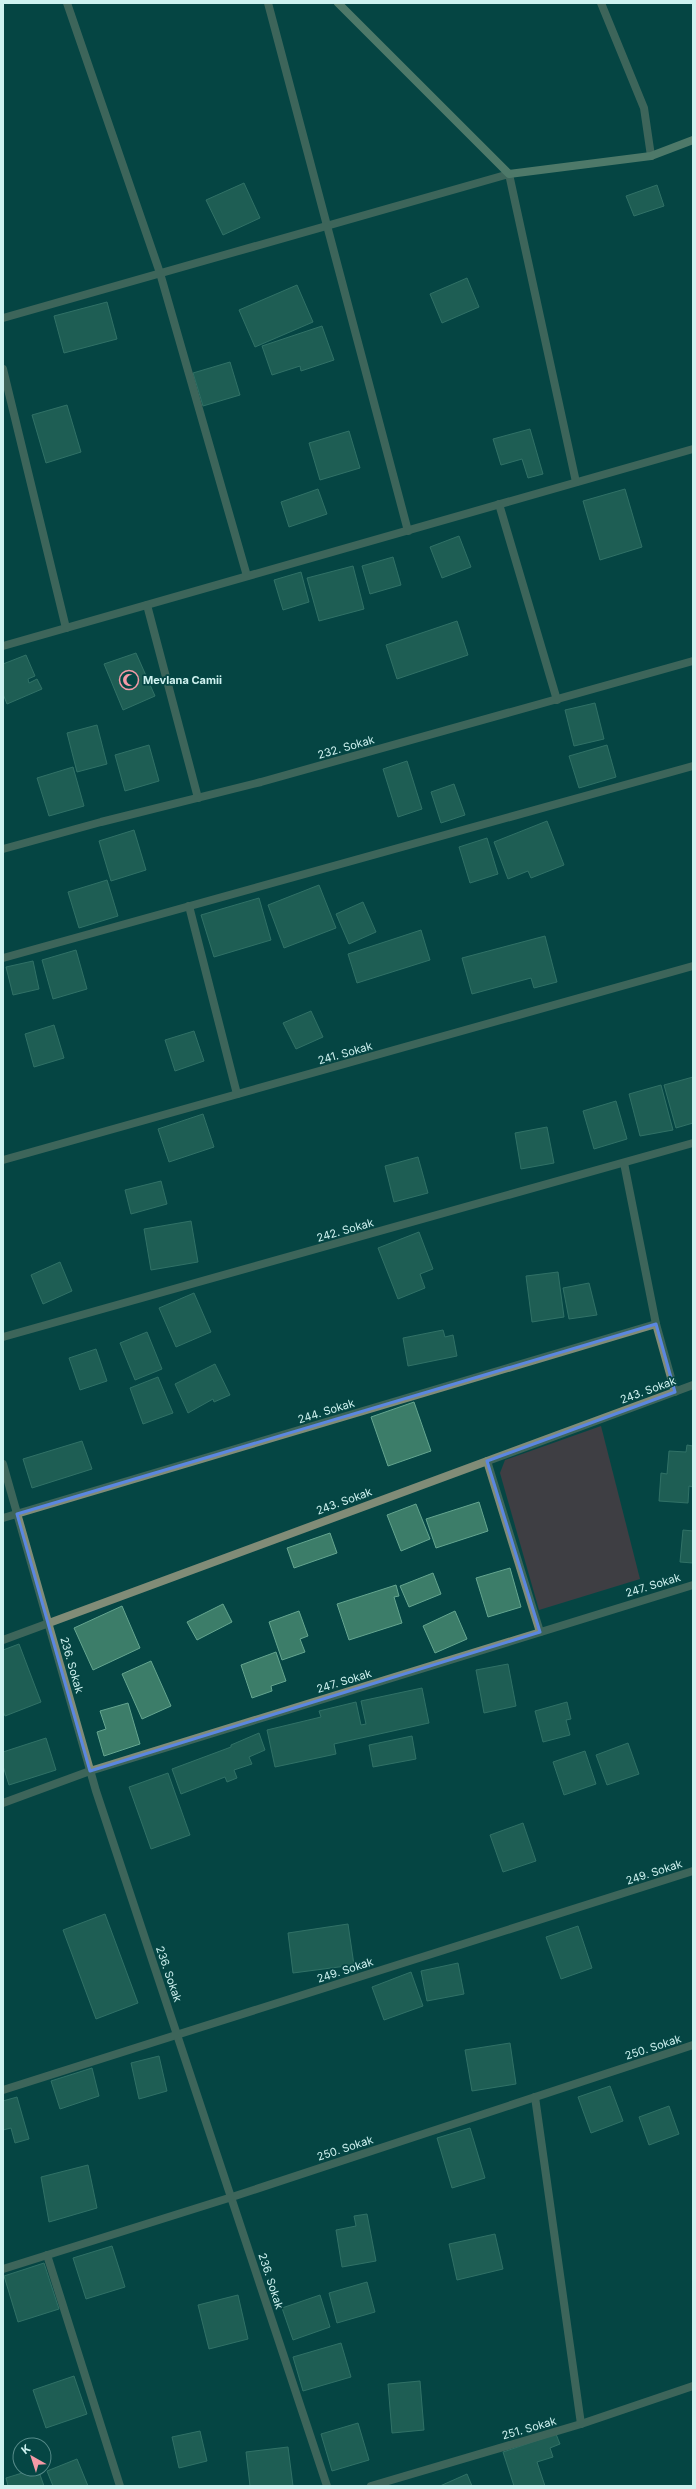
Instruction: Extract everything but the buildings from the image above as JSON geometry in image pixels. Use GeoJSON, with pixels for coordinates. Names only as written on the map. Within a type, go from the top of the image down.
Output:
{"type":"FeatureCollection","features":[{"type":"Feature","properties":{"kind":"street"},"geometry":{"type":"LineString","coordinates":[[67,3],[160,273],[247,576]]}},
{"type":"Feature","properties":{"kind":"street"},"geometry":{"type":"LineString","coordinates":[[268,3],[408,530]]}},
{"type":"Feature","properties":{"kind":"street"},"geometry":{"type":"LineString","coordinates":[[338,3],[509,174],[576,482]]}},
{"type":"Feature","properties":{"kind":"street"},"geometry":{"type":"LineString","coordinates":[[601,3],[644,108],[651,156]]}},
{"type":"Feature","properties":{"kind":"street"},"geometry":{"type":"LineString","coordinates":[[3,318],[509,174],[651,156],[693,141]]}},
{"type":"Feature","properties":{"kind":"street"},"geometry":{"type":"LineString","coordinates":[[3,369],[66,628]]}},
{"type":"Feature","properties":{"kind":"street"},"geometry":{"type":"LineString","coordinates":[[3,646],[693,449]]}},
{"type":"Feature","properties":{"kind":"street"},"geometry":{"type":"LineString","coordinates":[[499,504],[557,700]]}},
{"type":"Feature","properties":{"kind":"street"},"geometry":{"type":"LineString","coordinates":[[146,605],[198,798]]}},
{"type":"Feature","properties":{"kind":"street","name":"232. Sokak"},"geometry":{"type":"LineString","coordinates":[[3,849],[198,798],[557,700],[693,661]]}},
{"type":"Feature","properties":{"kind":"street"},"geometry":{"type":"LineString","coordinates":[[3,958],[693,766]]}},
{"type":"Feature","properties":{"kind":"street"},"geometry":{"type":"LineString","coordinates":[[189,906],[237,1094]]}},
{"type":"Feature","properties":{"kind":"street","name":"241. Sokak"},"geometry":{"type":"LineString","coordinates":[[3,1160],[693,966]]}},
{"type":"Feature","properties":{"kind":"street","name":"242. Sokak"},"geometry":{"type":"LineString","coordinates":[[3,1337],[624,1164],[693,1143]]}},
{"type":"Feature","properties":{"kind":"street"},"geometry":{"type":"LineString","coordinates":[[624,1164],[656,1324],[675,1392]]}},
{"type":"Feature","properties":{"kind":"street","name":"244. Sokak"},"geometry":{"type":"LineString","coordinates":[[3,1518],[656,1324]]}},
{"type":"Feature","properties":{"kind":"street","name":"243. Sokak"},"geometry":{"type":"LineString","coordinates":[[3,1640],[48,1622],[693,1385]]}},
{"type":"Feature","properties":{"kind":"street"},"geometry":{"type":"LineString","coordinates":[[487,1461],[540,1632]]}},
{"type":"Feature","properties":{"kind":"street","name":"236. Sokak"},"geometry":{"type":"LineString","coordinates":[[3,1464],[90,1771],[327,2486]]}},
{"type":"Feature","properties":{"kind":"street","name":"247. Sokak"},"geometry":{"type":"LineString","coordinates":[[3,1803],[90,1771],[693,1585]]}},
{"type":"Feature","properties":{"kind":"street","name":"249. Sokak"},"geometry":{"type":"LineString","coordinates":[[3,2090],[693,1871]]}},
{"type":"Feature","properties":{"kind":"street","name":"250. Sokak"},"geometry":{"type":"LineString","coordinates":[[3,2269],[232,2197],[693,2045]]}},
{"type":"Feature","properties":{"kind":"street"},"geometry":{"type":"LineString","coordinates":[[535,2097],[581,2424]]}},
{"type":"Feature","properties":{"kind":"street"},"geometry":{"type":"LineString","coordinates":[[47,2255],[120,2486]]}},
{"type":"Feature","properties":{"kind":"street","name":"251. Sokak"},"geometry":{"type":"LineString","coordinates":[[371,2486],[581,2424],[693,2386]]}},
{"type":"Feature","properties":{"kind":"highlighted area"},"geometry":{"type":"Polygon","coordinates":[[[656,1324],[675,1392],[487,1461],[540,1632],[90,1771],[17,1514],[656,1324]]]}},
{"type":"Feature","properties":{"kind":"shaded area"},"geometry":{"type":"Polygon","coordinates":[[[601,1426],[640,1579],[539,1610],[500,1473],[505,1460],[601,1426]]]}},
{"type":"Feature","properties":{"kind":"place","name":"Mevlana Camii"},"geometry":{"type":"Point","coordinates":[129,680]}}]}
